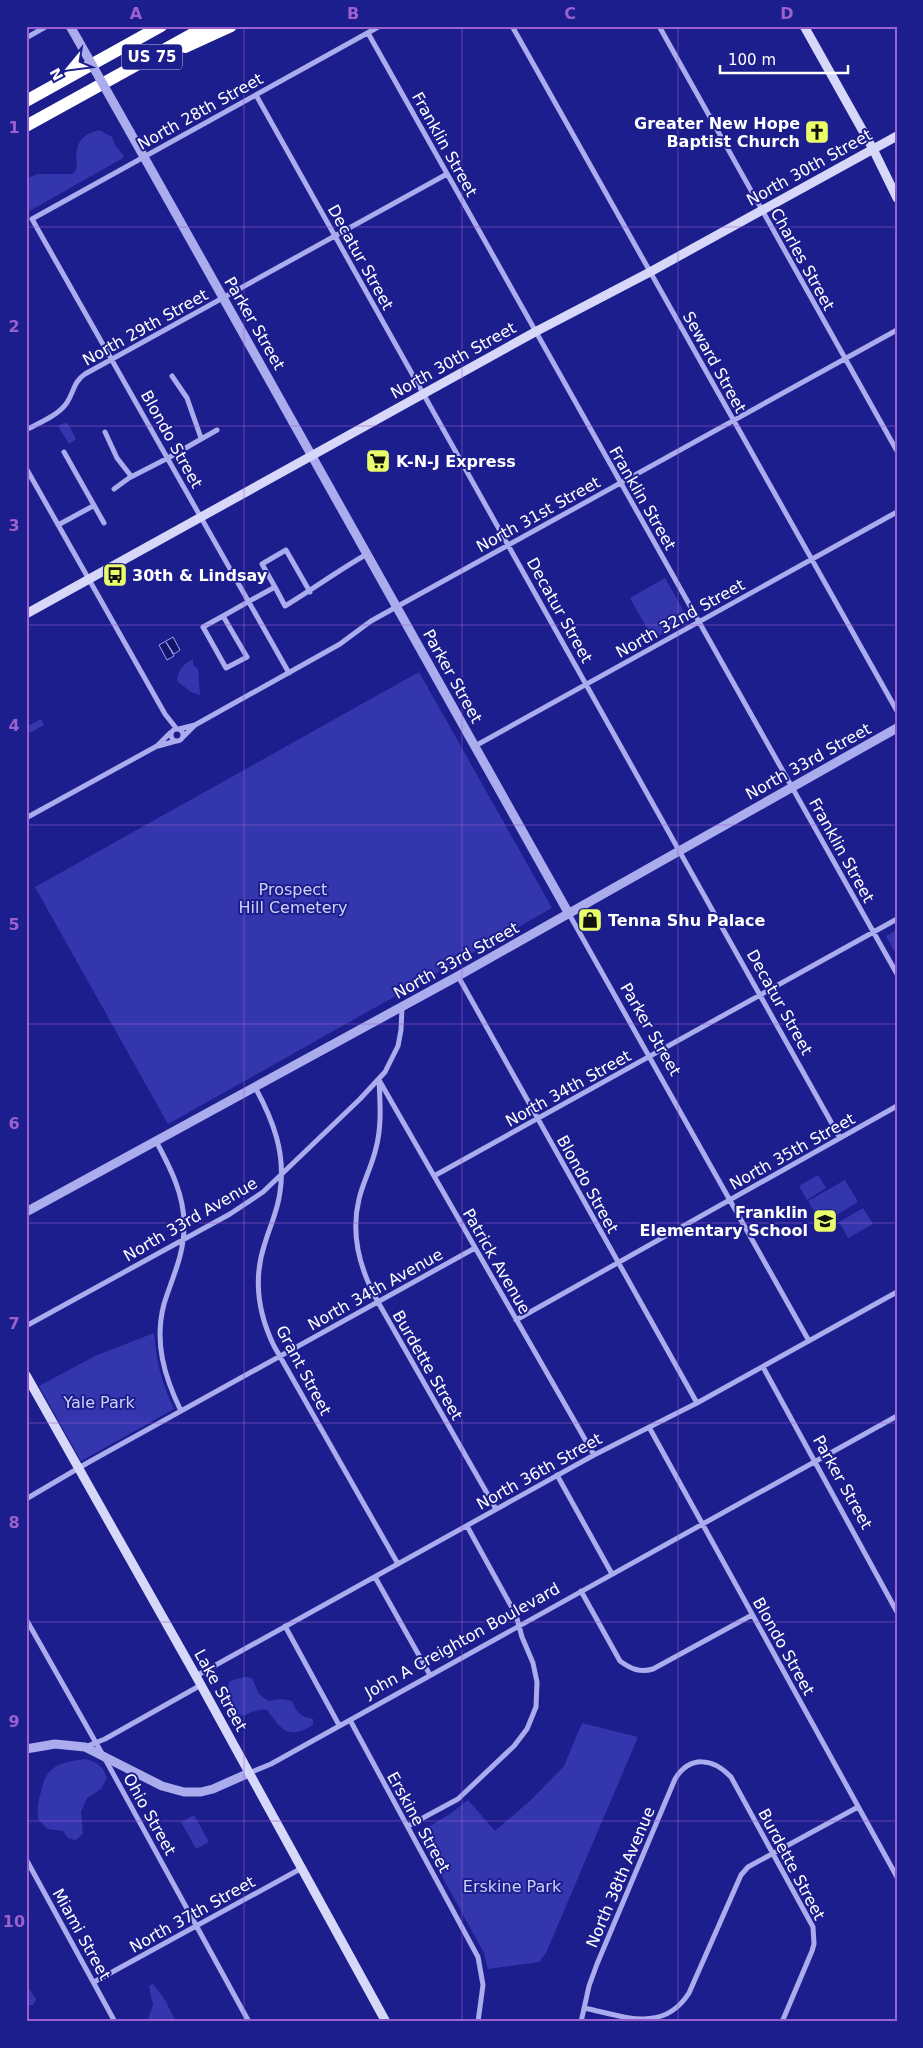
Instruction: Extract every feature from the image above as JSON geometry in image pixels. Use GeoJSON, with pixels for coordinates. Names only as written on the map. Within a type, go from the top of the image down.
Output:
{"type":"FeatureCollection","features":[{"type":"Feature","properties":{"kind":"highway","name":"US 75"},"geometry":{"type":"LineString","coordinates":[[26,101],[161,26]]}},
{"type":"Feature","properties":{"kind":"highway","name":"US 75"},"geometry":{"type":"LineString","coordinates":[[26,126],[207,26]]}},
{"type":"Feature","properties":{"kind":"highway"},"geometry":{"type":"LineString","coordinates":[[97,88],[231,26]]}},
{"type":"Feature","properties":{"kind":"main road"},"geometry":{"type":"LineString","coordinates":[[804,26],[873,149],[897,198]]}},
{"type":"Feature","properties":{"kind":"main road","name":"North 30th Street"},"geometry":{"type":"LineString","coordinates":[[26,614],[423,393],[650,272],[897,136]]}},
{"type":"Feature","properties":{"kind":"main road","name":"Lake Street"},"geometry":{"type":"LineString","coordinates":[[26,1375],[250,1772],[386,2022]]}},
{"type":"Feature","properties":{"kind":"street"},"geometry":{"type":"LineString","coordinates":[[26,38],[47,26]]}},
{"type":"Feature","properties":{"kind":"street","name":"Parker Street"},"geometry":{"type":"LineString","coordinates":[[70,26],[809,1341]]}},
{"type":"Feature","properties":{"kind":"street","name":"North 28th Street"},"geometry":{"type":"LineString","coordinates":[[32,219],[380,26]]}},
{"type":"Feature","properties":{"kind":"street","name":"Seward Street"},"geometry":{"type":"LineString","coordinates":[[512,26],[897,711]]}},
{"type":"Feature","properties":{"kind":"street","name":"Charles Street"},"geometry":{"type":"LineString","coordinates":[[659,26],[897,451]]}},
{"type":"Feature","properties":{"kind":"street","name":"Franklin Street"},"geometry":{"type":"LineString","coordinates":[[368,33],[897,974]]}},
{"type":"Feature","properties":{"kind":"street","name":"Decatur Street"},"geometry":{"type":"LineString","coordinates":[[256,95],[681,850],[840,1138]]}},
{"type":"Feature","properties":{"kind":"street","name":"North 29th Street"},"geometry":{"type":"LineString","coordinates":[[26,430],[60,411],[66,404],[77,380],[447,174]]}},
{"type":"Feature","properties":{"kind":"street","name":"Blondo Street"},"geometry":{"type":"LineString","coordinates":[[32,219],[289,673]]}},
{"type":"Feature","properties":{"kind":"street","name":"North 31st Street"},"geometry":{"type":"LineString","coordinates":[[178,729],[195,724],[289,673],[342,643],[367,624],[508,544],[897,330]]}},
{"type":"Feature","properties":{"kind":"street"},"geometry":{"type":"LineString","coordinates":[[172,376],[187,398],[201,438]]}},
{"type":"Feature","properties":{"kind":"street"},"geometry":{"type":"LineString","coordinates":[[114,489],[131,476],[168,458],[217,430]]}},
{"type":"Feature","properties":{"kind":"street"},"geometry":{"type":"LineString","coordinates":[[105,432],[117,458],[131,476]]}},
{"type":"Feature","properties":{"kind":"street"},"geometry":{"type":"LineString","coordinates":[[64,452],[104,523]]}},
{"type":"Feature","properties":{"kind":"street"},"geometry":{"type":"LineString","coordinates":[[26,468],[165,714],[183,734],[182,738],[157,746],[26,818]]}},
{"type":"Feature","properties":{"kind":"street"},"geometry":{"type":"LineString","coordinates":[[58,525],[93,506]]}},
{"type":"Feature","properties":{"kind":"street","name":"North 32nd Street"},"geometry":{"type":"LineString","coordinates":[[475,746],[897,512]]}},
{"type":"Feature","properties":{"kind":"street"},"geometry":{"type":"LineString","coordinates":[[310,592],[286,550],[262,564],[285,606],[310,592],[335,572],[367,554]]}},
{"type":"Feature","properties":{"kind":"street"},"geometry":{"type":"LineString","coordinates":[[223,616],[247,657],[226,668],[203,627],[275,587]]}},
{"type":"Feature","properties":{"kind":"street"},"geometry":{"type":"LineString","coordinates":[[165,714],[172,739],[176,741]]}},
{"type":"Feature","properties":{"kind":"street","name":"North 31st Street"},"geometry":{"type":"LineString","coordinates":[[182,738],[195,724]]}},
{"type":"Feature","properties":{"kind":"street","name":"North 33rd Street"},"geometry":{"type":"LineString","coordinates":[[26,1212],[402,1008],[897,728]]}},
{"type":"Feature","properties":{"kind":"street"},"geometry":{"type":"LineString","coordinates":[[157,746],[178,729]]}},
{"type":"Feature","properties":{"kind":"street","name":"North 34th Street"},"geometry":{"type":"LineString","coordinates":[[434,1176],[897,919]]}},
{"type":"Feature","properties":{"kind":"street","name":"Blondo Street"},"geometry":{"type":"LineString","coordinates":[[458,976],[697,1403]]}},
{"type":"Feature","properties":{"kind":"street","name":"North 33rd Avenue"},"geometry":{"type":"LineString","coordinates":[[26,1326],[246,1204],[263,1192],[379,1079],[390,1064],[398,1046],[402,1008]]}},
{"type":"Feature","properties":{"kind":"street","name":"Patrick Avenue"},"geometry":{"type":"LineString","coordinates":[[379,1079],[594,1455]]}},
{"type":"Feature","properties":{"kind":"street","name":"Burdette Street"},"geometry":{"type":"LineString","coordinates":[[379,1079],[380,1120],[378,1138],[359,1199],[356,1228],[361,1266],[367,1283],[496,1509]]}},
{"type":"Feature","properties":{"kind":"street","name":"Grant Street"},"geometry":{"type":"LineString","coordinates":[[255,1087],[269,1113],[282,1160],[279,1201],[261,1254],[258,1281],[263,1319],[270,1339],[279,1356],[398,1564]]}},
{"type":"Feature","properties":{"kind":"street","name":"North 35th Street"},"geometry":{"type":"LineString","coordinates":[[516,1320],[897,1106]]}},
{"type":"Feature","properties":{"kind":"street"},"geometry":{"type":"LineString","coordinates":[[156,1141],[170,1166],[181,1198],[184,1226],[180,1260],[165,1303],[160,1336],[164,1369],[181,1411]]}},
{"type":"Feature","properties":{"kind":"street","name":"North 34th Avenue"},"geometry":{"type":"LineString","coordinates":[[26,1499],[475,1248]]}},
{"type":"Feature","properties":{"kind":"street","name":"North 36th Street"},"geometry":{"type":"LineString","coordinates":[[196,1676],[557,1475],[697,1403],[897,1292]]}},
{"type":"Feature","properties":{"kind":"street","name":"Parker Street"},"geometry":{"type":"LineString","coordinates":[[762,1367],[897,1612]]}},
{"type":"Feature","properties":{"kind":"street","name":"John A Creighton Boulevard"},"geometry":{"type":"LineString","coordinates":[[26,1749],[55,1744],[85,1747],[162,1786],[184,1792],[201,1792],[213,1789],[271,1764],[897,1416]]}},
{"type":"Feature","properties":{"kind":"street","name":"Blondo Street"},"geometry":{"type":"LineString","coordinates":[[649,1427],[897,1877]]}},
{"type":"Feature","properties":{"kind":"street"},"geometry":{"type":"LineString","coordinates":[[557,1475],[612,1574]]}},
{"type":"Feature","properties":{"kind":"street"},"geometry":{"type":"LineString","coordinates":[[408,1826],[458,1799],[514,1746],[527,1730],[536,1707],[537,1682],[533,1663],[518,1626],[516,1615],[466,1526]]}},
{"type":"Feature","properties":{"kind":"street"},"geometry":{"type":"LineString","coordinates":[[375,1576],[430,1675]]}},
{"type":"Feature","properties":{"kind":"street"},"geometry":{"type":"LineString","coordinates":[[581,1591],[620,1661],[640,1671],[653,1669],[752,1615]]}},
{"type":"Feature","properties":{"kind":"street","name":"Ohio Street"},"geometry":{"type":"LineString","coordinates":[[26,1619],[249,2022]]}},
{"type":"Feature","properties":{"kind":"street"},"geometry":{"type":"LineString","coordinates":[[285,1626],[340,1725]]}},
{"type":"Feature","properties":{"kind":"street"},"geometry":{"type":"LineString","coordinates":[[85,1747],[201,1685]]}},
{"type":"Feature","properties":{"kind":"street","name":"Erskine Street"},"geometry":{"type":"LineString","coordinates":[[350,1720],[478,1957],[483,1985],[478,2022]]}},
{"type":"Feature","properties":{"kind":"street","name":"Burdette Street"},"geometry":{"type":"LineString","coordinates":[[706,1762],[719,1766],[731,1777],[810,1920],[814,1935],[812,1951],[782,2022]]}},
{"type":"Feature","properties":{"kind":"street","name":"North 38th Avenue"},"geometry":{"type":"LineString","coordinates":[[582,2022],[584,2008],[597,1964],[674,1779],[686,1766],[706,1762]]}},
{"type":"Feature","properties":{"kind":"street"},"geometry":{"type":"LineString","coordinates":[[584,2008],[643,2020],[661,2017],[676,2009],[689,1993],[736,1883],[748,1868],[858,1807]]}},
{"type":"Feature","properties":{"kind":"street","name":"Miami Street"},"geometry":{"type":"LineString","coordinates":[[26,1859],[115,2022]]}},
{"type":"Feature","properties":{"kind":"street","name":"North 37th Street"},"geometry":{"type":"LineString","coordinates":[[94,1982],[302,1868]]}},
{"type":"Feature","properties":{"kind":"green space"},"geometry":{"type":"Polygon","coordinates":[[[99,130],[112,137],[123,158],[26,213],[26,179],[37,174],[73,174],[77,168],[76,154],[79,143],[92,132],[99,130]]]}},
{"type":"Feature","properties":{"kind":"green space"},"geometry":{"type":"Polygon","coordinates":[[[64,423],[68,424],[76,439],[69,444],[58,426],[64,423]]]}},
{"type":"Feature","properties":{"kind":"green space"},"geometry":{"type":"Polygon","coordinates":[[[665,578],[688,619],[653,639],[630,598],[665,578]]]}},
{"type":"Feature","properties":{"kind":"green space"},"geometry":{"type":"Polygon","coordinates":[[[193,659],[193,665],[198,669],[200,695],[191,692],[177,681],[182,667],[193,659]]]}},
{"type":"Feature","properties":{"kind":"green space","name":"Prospect Hill Cemetery"},"geometry":{"type":"Polygon","coordinates":[[[419,672],[552,908],[168,1124],[35,887],[419,672]]]}},
{"type":"Feature","properties":{"kind":"green space"},"geometry":{"type":"Polygon","coordinates":[[[41,719],[44,725],[30,733],[26,727],[41,719]]]}},
{"type":"Feature","properties":{"kind":"green space"},"geometry":{"type":"Polygon","coordinates":[[[897,930],[897,956],[886,936],[897,930]]]}},
{"type":"Feature","properties":{"kind":"green space"},"geometry":{"type":"Polygon","coordinates":[[[818,1175],[826,1188],[807,1200],[799,1186],[818,1175]]]}},
{"type":"Feature","properties":{"kind":"green space"},"geometry":{"type":"Polygon","coordinates":[[[845,1180],[858,1202],[821,1224],[808,1201],[845,1180]]]}},
{"type":"Feature","properties":{"kind":"green space"},"geometry":{"type":"Polygon","coordinates":[[[863,1208],[873,1224],[848,1238],[839,1222],[863,1208]]]}},
{"type":"Feature","properties":{"kind":"green space","name":"Yale Park"},"geometry":{"type":"Polygon","coordinates":[[[154,1333],[160,1372],[174,1409],[81,1461],[39,1386],[95,1356],[154,1333]]]}},
{"type":"Feature","properties":{"kind":"green space"},"geometry":{"type":"Polygon","coordinates":[[[246,1677],[252,1678],[259,1694],[268,1701],[281,1699],[292,1701],[300,1713],[305,1717],[313,1719],[313,1725],[305,1730],[292,1732],[282,1728],[267,1710],[259,1710],[244,1715],[236,1713],[225,1698],[229,1682],[246,1677]]]}},
{"type":"Feature","properties":{"kind":"green space","name":"Erskine Park"},"geometry":{"type":"Polygon","coordinates":[[[582,1723],[638,1737],[546,1953],[539,1962],[488,1969],[484,1953],[420,1836],[420,1832],[450,1814],[468,1800],[495,1831],[531,1800],[564,1766],[582,1723]]]}},
{"type":"Feature","properties":{"kind":"green space"},"geometry":{"type":"Polygon","coordinates":[[[86,1759],[100,1765],[107,1778],[101,1789],[87,1798],[81,1812],[83,1834],[76,1840],[68,1838],[63,1831],[47,1829],[38,1819],[38,1805],[43,1783],[51,1770],[62,1764],[86,1759]]]}},
{"type":"Feature","properties":{"kind":"green space"},"geometry":{"type":"Polygon","coordinates":[[[194,1815],[209,1842],[196,1849],[181,1822],[194,1815]]]}},
{"type":"Feature","properties":{"kind":"green space"},"geometry":{"type":"Polygon","coordinates":[[[153,1984],[165,2000],[176,2022],[147,2022],[153,2005],[149,1986],[153,1984]]]}},
{"type":"Feature","properties":{"kind":"green space"},"geometry":{"type":"Polygon","coordinates":[[[26,1985],[36,1999],[33,2005],[26,2005],[26,1985]]]}},
{"type":"Feature","properties":{"kind":"shaded area"},"geometry":{"type":"Polygon","coordinates":[[[173,637],[180,650],[174,654],[166,642],[174,656],[167,660],[159,645],[173,637]]]}},
{"type":"Feature","properties":{"kind":"place","name":"Greater New Hope Baptist Church"},"geometry":{"type":"Point","coordinates":[817,132]}},
{"type":"Feature","properties":{"kind":"place","name":"K-N-J Express"},"geometry":{"type":"Point","coordinates":[378,461]}},
{"type":"Feature","properties":{"kind":"place","name":"30th & Lindsay"},"geometry":{"type":"Point","coordinates":[115,575]}},
{"type":"Feature","properties":{"kind":"place","name":"Tenna Shu Palace"},"geometry":{"type":"Point","coordinates":[590,920]}},
{"type":"Feature","properties":{"kind":"place","name":"Franklin Elementary School"},"geometry":{"type":"Point","coordinates":[825,1221]}}]}
